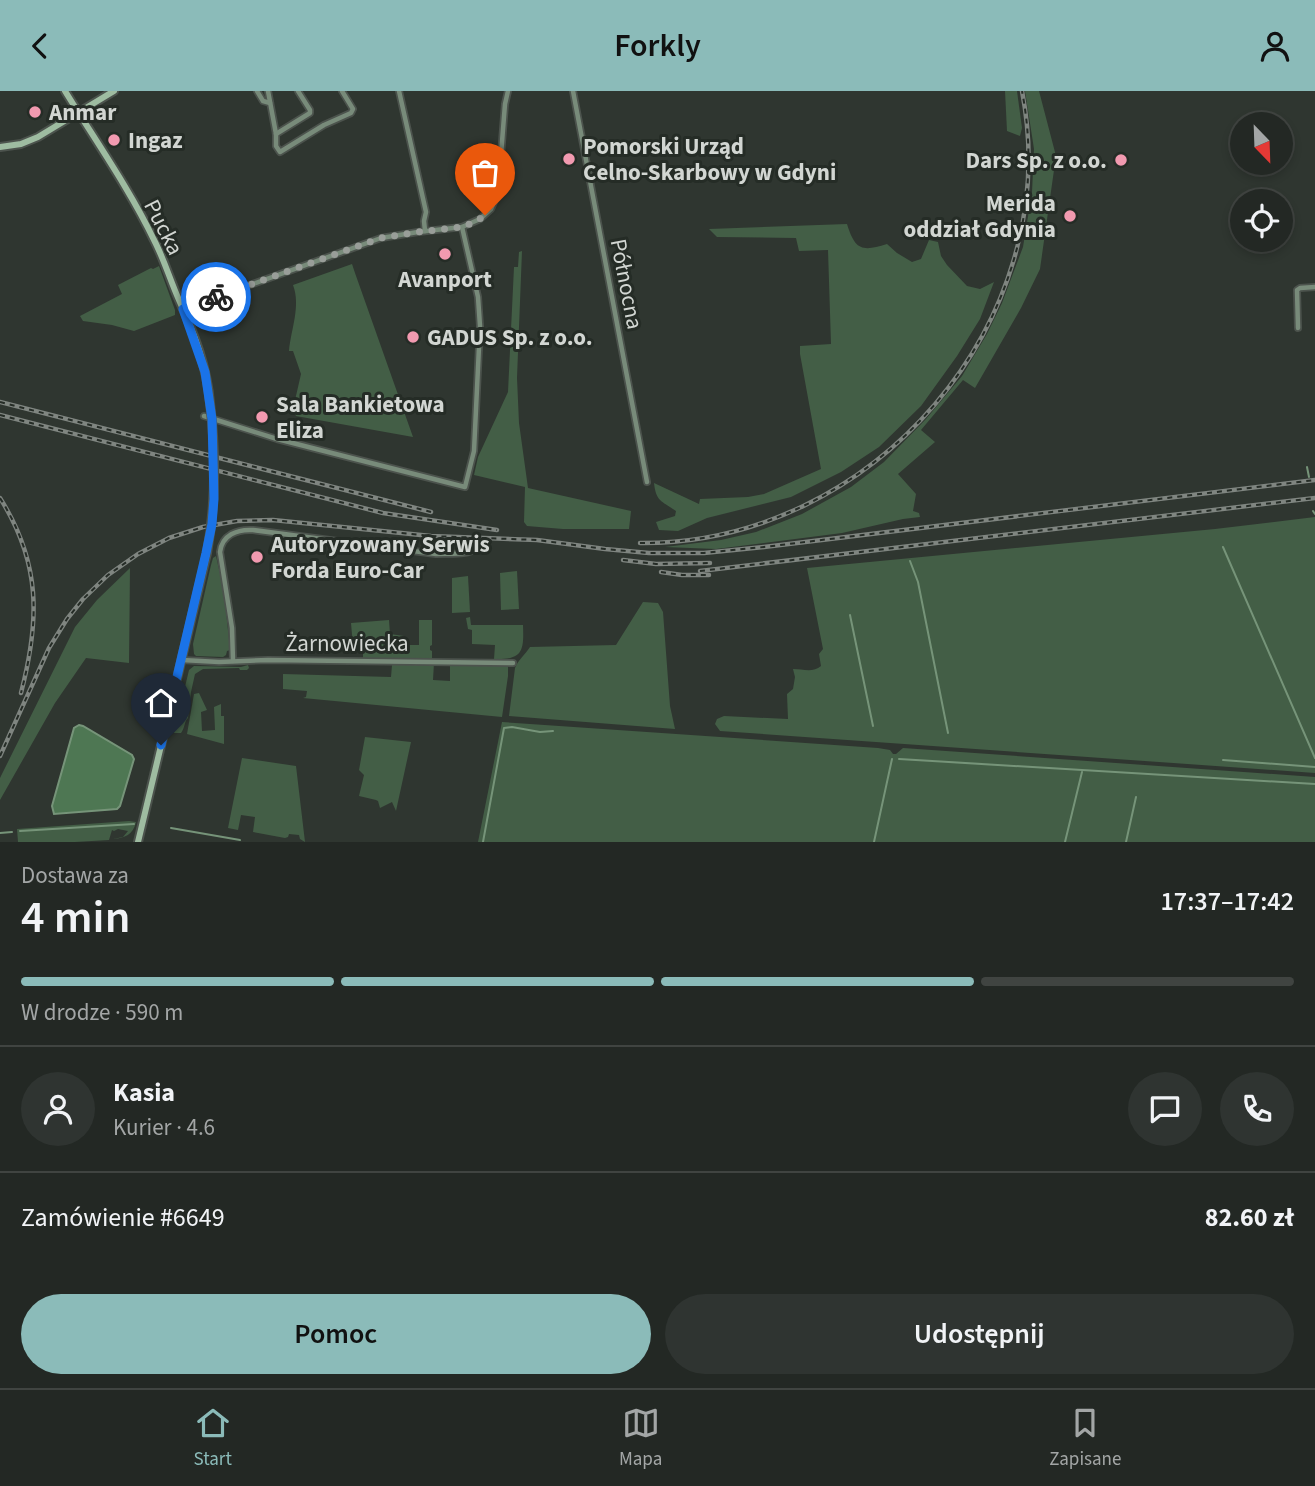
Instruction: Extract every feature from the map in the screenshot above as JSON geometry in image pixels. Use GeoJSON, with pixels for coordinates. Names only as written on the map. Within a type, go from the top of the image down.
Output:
{"type":"FeatureCollection","features":[{"type":"Feature","properties":{"kind":"street","name":"Pucka"},"geometry":{"type":"LineString","coordinates":[[65,91],[149,230],[202,359],[209,389],[214,499],[212,524],[138,842]]}},
{"type":"Feature","properties":{"kind":"street"},"geometry":{"type":"LineString","coordinates":[[0,147],[29,141],[114,91]]}},
{"type":"Feature","properties":{"kind":"street"},"geometry":{"type":"LineString","coordinates":[[257,91],[263,101],[270,103]]}},
{"type":"Feature","properties":{"kind":"street"},"geometry":{"type":"LineString","coordinates":[[268,91],[276,146],[280,152],[324,125],[351,113],[353,109],[342,91]]}},
{"type":"Feature","properties":{"kind":"street"},"geometry":{"type":"LineString","coordinates":[[276,134],[310,113],[298,91]]}},
{"type":"Feature","properties":{"kind":"street"},"geometry":{"type":"LineString","coordinates":[[399,91],[426,212],[425,231]]}},
{"type":"Feature","properties":{"kind":"street"},"geometry":{"type":"LineString","coordinates":[[183,309],[381,238],[462,227],[477,221],[491,209],[497,196],[508,91]]}},
{"type":"Feature","properties":{"kind":"street","name":"Północna"},"geometry":{"type":"LineString","coordinates":[[573,91],[647,482]]}},
{"type":"Feature","properties":{"kind":"street"},"geometry":{"type":"LineString","coordinates":[[204,416],[247,431],[466,487],[474,451],[480,326],[478,297],[462,227]]}},
{"type":"Feature","properties":{"kind":"street"},"geometry":{"type":"LineString","coordinates":[[1298,328],[1297,290],[1315,287]]}},
{"type":"Feature","properties":{"kind":"street"},"geometry":{"type":"LineString","coordinates":[[233,661],[232,628],[220,548],[235,531],[243,529],[436,554],[471,552],[478,548]]}},
{"type":"Feature","properties":{"kind":"street","name":"Żarnowiecka"},"geometry":{"type":"LineString","coordinates":[[182,660],[513,663]]}},
{"type":"Feature","properties":{"kind":"shaded area"},"geometry":{"type":"Polygon","coordinates":[[[1005,91],[1017,91],[1022,128],[1020,136],[1007,131],[1005,91]]]}},
{"type":"Feature","properties":{"kind":"shaded area"},"geometry":{"type":"Polygon","coordinates":[[[1025,91],[1039,91],[1056,156],[1040,269],[975,388],[963,380],[921,430],[935,442],[898,474],[916,494],[913,511],[919,513],[920,517],[842,533],[716,549],[665,547],[721,540],[756,532],[802,514],[851,487],[884,462],[926,419],[962,376],[1002,303],[1023,247],[1032,192],[1034,149],[1025,91]]]}},
{"type":"Feature","properties":{"kind":"shaded area"},"geometry":{"type":"Polygon","coordinates":[[[847,224],[853,239],[861,247],[871,248],[887,244],[912,262],[921,259],[929,240],[938,242],[941,256],[967,286],[980,289],[994,282],[980,319],[921,406],[879,447],[841,472],[791,497],[707,518],[678,531],[659,530],[656,522],[675,516],[676,511],[658,498],[654,483],[699,504],[700,499],[764,494],[821,469],[800,346],[831,344],[828,250],[799,251],[796,238],[717,237],[709,229],[847,224]]]}},
{"type":"Feature","properties":{"kind":"shaded area"},"geometry":{"type":"Polygon","coordinates":[[[522,251],[517,378],[519,423],[528,488],[631,511],[629,529],[527,526],[524,522],[525,487],[474,475],[478,457],[508,392],[514,267],[518,267],[519,252],[522,251]]]}},
{"type":"Feature","properties":{"kind":"shaded area"},"geometry":{"type":"Polygon","coordinates":[[[352,264],[413,437],[296,416],[293,409],[301,374],[293,351],[289,351],[296,309],[293,285],[352,264]]]}},
{"type":"Feature","properties":{"kind":"shaded area"},"geometry":{"type":"Polygon","coordinates":[[[159,266],[175,315],[134,331],[83,321],[80,316],[122,294],[118,285],[159,266]]]}},
{"type":"Feature","properties":{"kind":"shaded area"},"geometry":{"type":"Polygon","coordinates":[[[1315,517],[1315,773],[720,731],[715,724],[717,719],[724,716],[788,719],[787,694],[793,689],[793,669],[811,670],[821,666],[819,654],[823,649],[807,568],[1315,517]]]}},
{"type":"Feature","properties":{"kind":"shaded area"},"geometry":{"type":"Polygon","coordinates":[[[216,556],[224,591],[230,650],[223,657],[196,656],[193,644],[211,565],[216,556]]]}},
{"type":"Feature","properties":{"kind":"shaded area"},"geometry":{"type":"Polygon","coordinates":[[[130,568],[129,663],[86,658],[55,703],[0,800],[0,778],[75,627],[97,600],[130,568]]]}},
{"type":"Feature","properties":{"kind":"shaded area"},"geometry":{"type":"Polygon","coordinates":[[[517,571],[519,609],[501,610],[500,573],[517,571]]]}},
{"type":"Feature","properties":{"kind":"shaded area"},"geometry":{"type":"Polygon","coordinates":[[[468,576],[470,612],[452,613],[452,578],[468,576]]]}},
{"type":"Feature","properties":{"kind":"shaded area"},"geometry":{"type":"Polygon","coordinates":[[[643,602],[658,603],[663,612],[670,706],[675,729],[509,716],[515,668],[530,647],[616,645],[643,602]]]}},
{"type":"Feature","properties":{"kind":"shaded area"},"geometry":{"type":"Polygon","coordinates":[[[470,617],[471,625],[523,625],[520,652],[511,658],[494,659],[495,645],[472,644],[472,630],[468,629],[466,618],[470,617]]]}},
{"type":"Feature","properties":{"kind":"shaded area"},"geometry":{"type":"Polygon","coordinates":[[[389,620],[390,634],[404,636],[405,645],[419,645],[419,620],[432,620],[432,660],[363,659],[363,646],[353,646],[351,623],[389,620]]]}},
{"type":"Feature","properties":{"kind":"shaded area"},"geometry":{"type":"Polygon","coordinates":[[[434,663],[433,680],[450,681],[450,663],[508,664],[502,717],[303,698],[306,697],[307,691],[283,689],[283,674],[391,677],[392,665],[434,663]]]}},
{"type":"Feature","properties":{"kind":"shaded area"},"geometry":{"type":"Polygon","coordinates":[[[248,665],[247,670],[203,669],[195,674],[188,718],[181,733],[174,733],[189,670],[194,666],[248,665]]]}},
{"type":"Feature","properties":{"kind":"shaded area"},"geometry":{"type":"Polygon","coordinates":[[[199,693],[207,710],[201,712],[202,731],[215,730],[214,707],[221,704],[224,744],[187,734],[194,694],[199,693]]]}},
{"type":"Feature","properties":{"kind":"shaded area"},"geometry":{"type":"Polygon","coordinates":[[[502,722],[878,748],[890,750],[893,754],[903,748],[1315,777],[1315,842],[478,842],[502,722]]]}},
{"type":"Feature","properties":{"kind":"shaded area"},"geometry":{"type":"Polygon","coordinates":[[[79,725],[132,755],[134,759],[117,809],[54,814],[52,806],[74,728],[79,725]]]}},
{"type":"Feature","properties":{"kind":"shaded area"},"geometry":{"type":"Polygon","coordinates":[[[365,737],[411,742],[396,811],[392,802],[380,808],[378,801],[359,796],[364,775],[359,770],[365,737]]]}},
{"type":"Feature","properties":{"kind":"shaded area"},"geometry":{"type":"Polygon","coordinates":[[[242,758],[296,766],[305,842],[299,835],[289,834],[285,838],[253,832],[255,817],[241,815],[238,830],[228,828],[242,758]]]}},
{"type":"Feature","properties":{"kind":"shaded area"},"geometry":{"type":"Polygon","coordinates":[[[136,822],[133,830],[125,837],[117,839],[113,839],[123,837],[128,831],[112,830],[109,840],[18,842],[17,829],[136,822]]]}},
{"type":"Feature","properties":{"kind":"waterway"},"geometry":{"type":"LineString","coordinates":[[1307,467],[1309,477]]}},
{"type":"Feature","properties":{"kind":"waterway"},"geometry":{"type":"LineString","coordinates":[[1223,547],[1315,758]]}},
{"type":"Feature","properties":{"kind":"waterway"},"geometry":{"type":"LineString","coordinates":[[910,561],[918,582],[948,733]]}},
{"type":"Feature","properties":{"kind":"waterway"},"geometry":{"type":"LineString","coordinates":[[850,615],[873,726]]}},
{"type":"Feature","properties":{"kind":"waterway"},"geometry":{"type":"LineString","coordinates":[[483,842],[504,728],[553,731]]}},
{"type":"Feature","properties":{"kind":"waterway"},"geometry":{"type":"LineString","coordinates":[[874,842],[892,759]]}},
{"type":"Feature","properties":{"kind":"waterway"},"geometry":{"type":"LineString","coordinates":[[899,759],[1315,784]]}},
{"type":"Feature","properties":{"kind":"waterway"},"geometry":{"type":"LineString","coordinates":[[1223,760],[1315,767]]}},
{"type":"Feature","properties":{"kind":"waterway"},"geometry":{"type":"LineString","coordinates":[[1065,842],[1082,772]]}},
{"type":"Feature","properties":{"kind":"waterway"},"geometry":{"type":"LineString","coordinates":[[1126,842],[1136,797]]}},
{"type":"Feature","properties":{"kind":"waterway"},"geometry":{"type":"LineString","coordinates":[[20,831],[134,824]]}},
{"type":"Feature","properties":{"kind":"waterway"},"geometry":{"type":"LineString","coordinates":[[171,828],[240,840]]}},
{"type":"Feature","properties":{"kind":"waterway"},"geometry":{"type":"LineString","coordinates":[[0,833],[12,832]]}},
{"type":"Feature","properties":{"kind":"railway"},"geometry":{"type":"LineString","coordinates":[[640,543],[725,534],[804,506],[875,462],[935,404],[982,336],[1014,259],[1028,177],[1022,91]]}},
{"type":"Feature","properties":{"kind":"railway"},"geometry":{"type":"LineString","coordinates":[[0,402],[431,512]]}},
{"type":"Feature","properties":{"kind":"railway"},"geometry":{"type":"LineString","coordinates":[[0,415],[383,513],[497,530]]}},
{"type":"Feature","properties":{"kind":"railway"},"geometry":{"type":"LineString","coordinates":[[0,756],[49,648],[83,599],[108,575],[138,554],[169,538],[203,527],[237,521],[273,520],[431,536],[537,540],[649,553],[704,553],[1315,480]]}},
{"type":"Feature","properties":{"kind":"railway"},"geometry":{"type":"LineString","coordinates":[[0,498],[23,546],[33,593],[32,641],[21,693]]}},
{"type":"Feature","properties":{"kind":"railway"},"geometry":{"type":"LineString","coordinates":[[700,571],[1315,498]]}},
{"type":"Feature","properties":{"kind":"railway"},"geometry":{"type":"LineString","coordinates":[[623,560],[656,564],[710,563]]}},
{"type":"Feature","properties":{"kind":"railway"},"geometry":{"type":"LineString","coordinates":[[661,572],[709,575]]}},
{"type":"Feature","properties":{"kind":"way so far"},"geometry":{"type":"LineString","coordinates":[[216,297],[381,238],[462,227],[485,215]]}},
{"type":"Feature","properties":{"kind":"place","name":"Anmar"},"geometry":{"type":"Point","coordinates":[35,112]}},
{"type":"Feature","properties":{"kind":"place","name":"Ingaz"},"geometry":{"type":"Point","coordinates":[114,140]}},
{"type":"Feature","properties":{"kind":"place","name":"Pomorski Urząd Celno-Skarbowy w Gdyni"},"geometry":{"type":"Point","coordinates":[569,159]}},
{"type":"Feature","properties":{"kind":"place","name":"Dars Sp. z o.o."},"geometry":{"type":"Point","coordinates":[1121,160]}},
{"type":"Feature","properties":{"kind":"place","name":"Merida oddział Gdynia"},"geometry":{"type":"Point","coordinates":[1070,216]}},
{"type":"Feature","properties":{"kind":"place","name":"Avanport"},"geometry":{"type":"Point","coordinates":[445,254]}},
{"type":"Feature","properties":{"kind":"place","name":"GADUS Sp. z o.o."},"geometry":{"type":"Point","coordinates":[413,337]}},
{"type":"Feature","properties":{"kind":"place","name":"Sala Bankietowa Eliza"},"geometry":{"type":"Point","coordinates":[262,417]}},
{"type":"Feature","properties":{"kind":"place","name":"Autoryzowany Serwis Forda Euro-Car"},"geometry":{"type":"Point","coordinates":[257,557]}},
{"type":"Feature","properties":{"kind":"route"},"geometry":{"type":"LineString","coordinates":[[161,745],[206,553],[214,499],[209,389],[202,359],[183,309],[216,297]]}}]}
